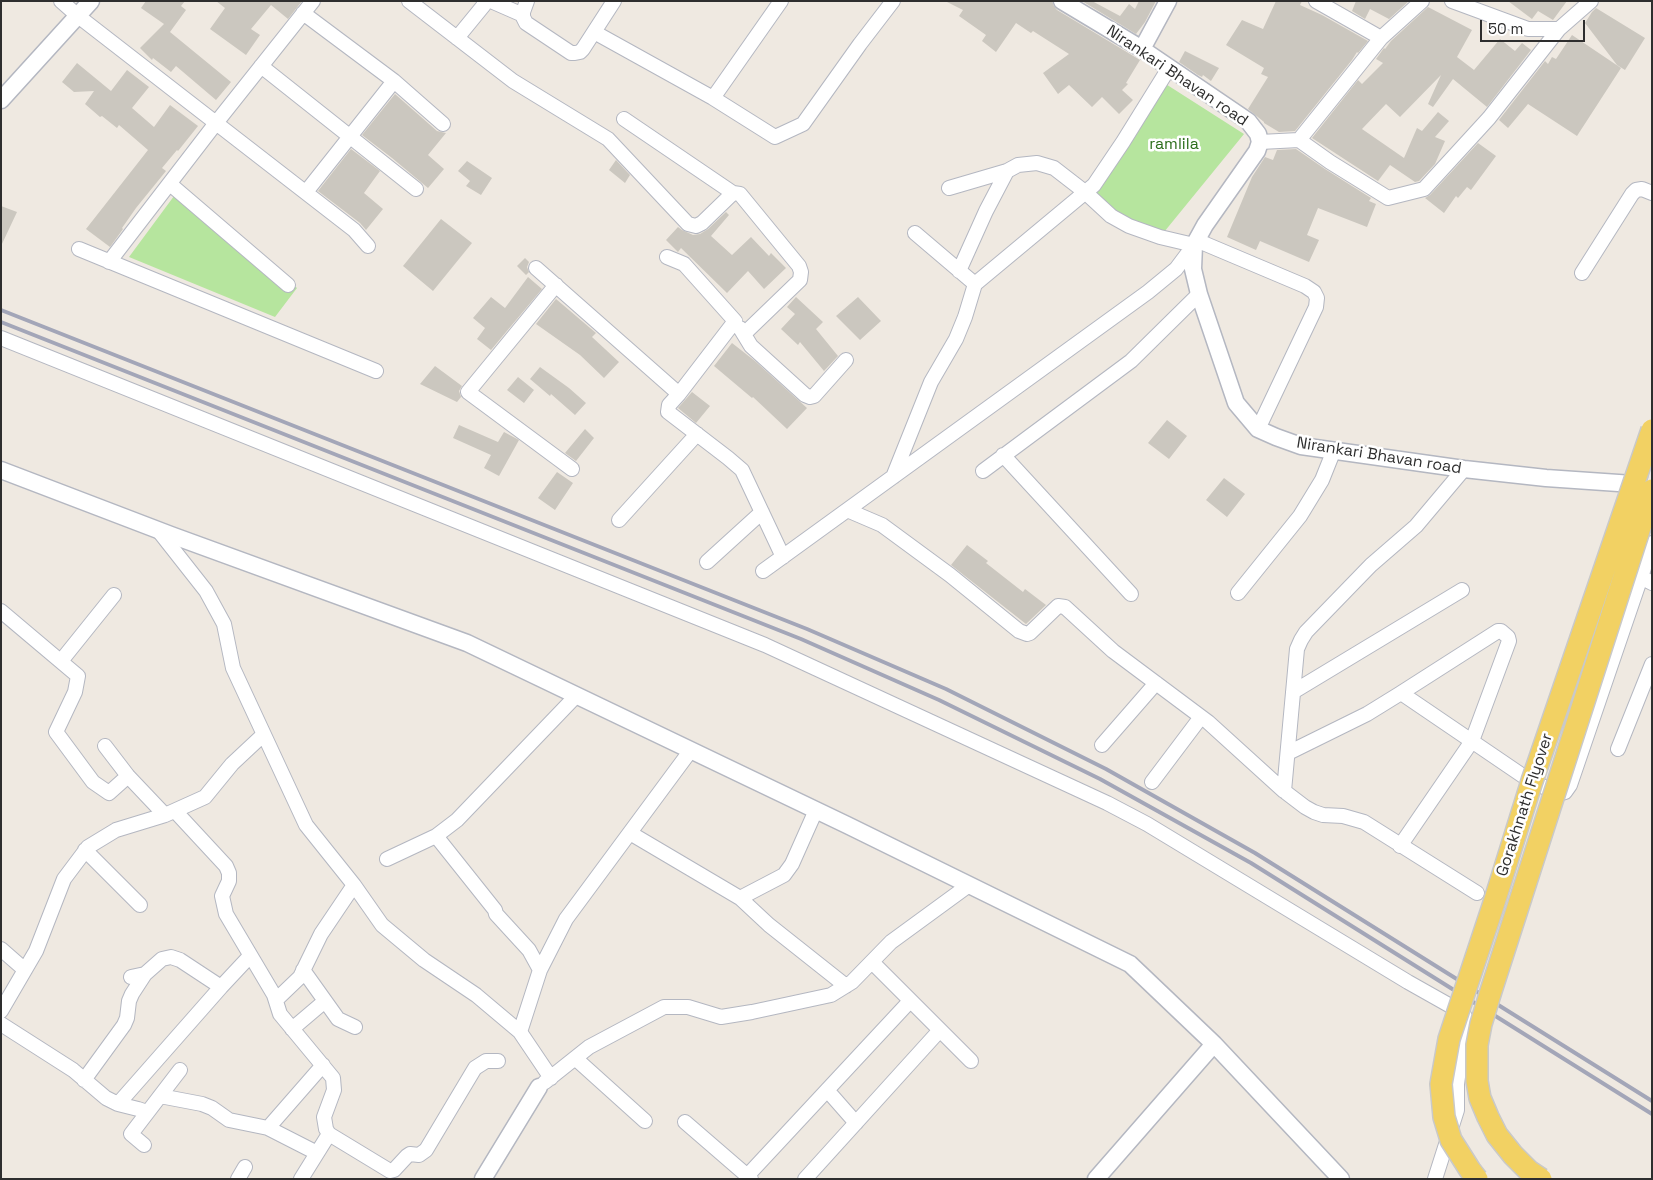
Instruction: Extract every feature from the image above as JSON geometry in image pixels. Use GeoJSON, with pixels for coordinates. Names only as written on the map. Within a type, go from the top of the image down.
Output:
{"type":"FeatureCollection","features":[{"type":"Feature","properties":{"kind":"main road","name":"Gorakhnath Flyover"},"geometry":{"type":"LineString","coordinates":[[1477,1179],[1451,1140],[1444,1117],[1441,1084],[1449,1039],[1532,781],[1652,430]]}},
{"type":"Feature","properties":{"kind":"main road","name":"Gorakhnath Flyover"},"geometry":{"type":"LineString","coordinates":[[1541,1179],[1529,1171],[1496,1135],[1480,1098],[1477,1081],[1477,1044],[1491,991],[1652,490]]}},
{"type":"Feature","properties":{"kind":"street"},"geometry":{"type":"LineString","coordinates":[[61,1],[354,230],[368,246]]}},
{"type":"Feature","properties":{"kind":"street"},"geometry":{"type":"LineString","coordinates":[[1,100],[91,1]]}},
{"type":"Feature","properties":{"kind":"street"},"geometry":{"type":"LineString","coordinates":[[110,262],[216,123],[313,1]]}},
{"type":"Feature","properties":{"kind":"street"},"geometry":{"type":"LineString","coordinates":[[409,1],[513,81],[608,139],[688,224],[696,226],[702,223],[734,193]]}},
{"type":"Feature","properties":{"kind":"street"},"geometry":{"type":"LineString","coordinates":[[458,38],[484,5],[484,1]]}},
{"type":"Feature","properties":{"kind":"street"},"geometry":{"type":"LineString","coordinates":[[491,1],[523,15]]}},
{"type":"Feature","properties":{"kind":"street"},"geometry":{"type":"LineString","coordinates":[[527,1],[524,6],[523,15],[526,23],[572,53],[580,52],[614,1]]}},
{"type":"Feature","properties":{"kind":"street"},"geometry":{"type":"LineString","coordinates":[[594,32],[712,98],[775,137],[803,124],[892,1]]}},
{"type":"Feature","properties":{"kind":"street","name":"Nirankari Bhavan road"},"geometry":{"type":"LineString","coordinates":[[1062,1],[1142,49],[1248,121],[1258,134],[1260,142],[1257,151],[1205,224],[1195,242],[1193,269],[1236,403],[1258,429],[1276,438],[1301,446],[1464,469],[1546,478],[1633,484],[1636,483],[1652,442]]}},
{"type":"Feature","properties":{"kind":"street"},"geometry":{"type":"LineString","coordinates":[[1142,49],[1168,1]]}},
{"type":"Feature","properties":{"kind":"street"},"geometry":{"type":"LineString","coordinates":[[1316,1],[1381,38]]}},
{"type":"Feature","properties":{"kind":"street"},"geometry":{"type":"LineString","coordinates":[[1299,140],[1381,38],[1422,1]]}},
{"type":"Feature","properties":{"kind":"street"},"geometry":{"type":"LineString","coordinates":[[1452,1],[1528,29],[1559,29]]}},
{"type":"Feature","properties":{"kind":"street"},"geometry":{"type":"LineString","coordinates":[[1260,142],[1299,140],[1330,162],[1388,198],[1424,189],[1489,118],[1559,29],[1591,1]]}},
{"type":"Feature","properties":{"kind":"street"},"geometry":{"type":"LineString","coordinates":[[712,98],[776,3]]}},
{"type":"Feature","properties":{"kind":"street"},"geometry":{"type":"LineString","coordinates":[[304,13],[394,81],[443,124]]}},
{"type":"Feature","properties":{"kind":"street"},"geometry":{"type":"LineString","coordinates":[[261,66],[416,189]]}},
{"type":"Feature","properties":{"kind":"street"},"geometry":{"type":"LineString","coordinates":[[893,478],[931,382],[956,339],[965,317],[974,284],[1094,185],[1169,68]]}},
{"type":"Feature","properties":{"kind":"street"},"geometry":{"type":"LineString","coordinates":[[306,192],[394,81]]}},
{"type":"Feature","properties":{"kind":"street"},"geometry":{"type":"LineString","coordinates":[[624,119],[734,193],[740,194],[799,266],[801,272],[800,280],[744,334]]}},
{"type":"Feature","properties":{"kind":"street"},"geometry":{"type":"LineString","coordinates":[[949,188],[1007,171],[1018,165],[1037,163],[1054,168],[1085,192],[1110,216],[1129,226],[1160,238],[1195,242],[1305,286],[1314,292],[1317,298],[1316,307],[1258,429]]}},
{"type":"Feature","properties":{"kind":"street"},"geometry":{"type":"LineString","coordinates":[[959,271],[986,211],[1007,171]]}},
{"type":"Feature","properties":{"kind":"street"},"geometry":{"type":"LineString","coordinates":[[170,184],[288,285]]}},
{"type":"Feature","properties":{"kind":"street"},"geometry":{"type":"LineString","coordinates":[[1582,273],[1632,194],[1636,190],[1642,189],[1652,193]]}},
{"type":"Feature","properties":{"kind":"street"},"geometry":{"type":"LineString","coordinates":[[915,232],[974,284]]}},
{"type":"Feature","properties":{"kind":"street"},"geometry":{"type":"LineString","coordinates":[[763,571],[1148,292],[1176,269],[1195,242]]}},
{"type":"Feature","properties":{"kind":"street"},"geometry":{"type":"LineString","coordinates":[[79,249],[376,371]]}},
{"type":"Feature","properties":{"kind":"street"},"geometry":{"type":"LineString","coordinates":[[667,257],[684,264],[735,321],[751,346],[805,395],[814,396],[846,360]]}},
{"type":"Feature","properties":{"kind":"street"},"geometry":{"type":"LineString","coordinates":[[536,268],[679,394]]}},
{"type":"Feature","properties":{"kind":"street"},"geometry":{"type":"LineString","coordinates":[[556,285],[468,392],[572,469]]}},
{"type":"Feature","properties":{"kind":"street"},"geometry":{"type":"LineString","coordinates":[[982,471],[1131,361],[1200,294]]}},
{"type":"Feature","properties":{"kind":"street"},"geometry":{"type":"LineString","coordinates":[[735,321],[669,405],[668,412],[742,470],[783,557]]}},
{"type":"Feature","properties":{"kind":"street"},"geometry":{"type":"LineString","coordinates":[[1,338],[765,645],[1107,803],[1147,824],[1408,982],[1463,1013],[1466,1019],[1457,1084],[1457,1110],[1435,1179]]}},
{"type":"Feature","properties":{"kind":"street"},"geometry":{"type":"LineString","coordinates":[[619,520],[696,434]]}},
{"type":"Feature","properties":{"kind":"street"},"geometry":{"type":"LineString","coordinates":[[1238,592],[1300,516],[1322,480],[1334,450]]}},
{"type":"Feature","properties":{"kind":"street"},"geometry":{"type":"LineString","coordinates":[[1003,455],[1131,594]]}},
{"type":"Feature","properties":{"kind":"street"},"geometry":{"type":"LineString","coordinates":[[1284,791],[1297,650],[1306,632],[1371,565],[1416,526],[1464,469]]}},
{"type":"Feature","properties":{"kind":"street"},"geometry":{"type":"LineString","coordinates":[[1,470],[466,643],[816,810],[1130,964],[1214,1044],[1341,1179]]}},
{"type":"Feature","properties":{"kind":"street"},"geometry":{"type":"LineString","coordinates":[[848,510],[882,525],[950,575],[1019,631],[1027,634],[1030,633],[1058,606],[1065,607],[1113,651],[1201,717],[1284,791],[1314,812],[1323,815],[1355,818],[1364,822],[1476,893]]}},
{"type":"Feature","properties":{"kind":"street"},"geometry":{"type":"LineString","coordinates":[[707,562],[762,512]]}},
{"type":"Feature","properties":{"kind":"street"},"geometry":{"type":"LineString","coordinates":[[158,530],[206,591],[224,624],[233,668],[306,825],[354,885],[382,925],[424,960],[476,996],[520,1032],[545,1082]]}},
{"type":"Feature","properties":{"kind":"street"},"geometry":{"type":"LineString","coordinates":[[1401,693],[1526,778],[1558,794],[1565,792],[1570,785],[1646,580],[1652,543]]}},
{"type":"Feature","properties":{"kind":"street"},"geometry":{"type":"LineString","coordinates":[[1293,692],[1462,590]]}},
{"type":"Feature","properties":{"kind":"street"},"geometry":{"type":"LineString","coordinates":[[61,661],[114,595]]}},
{"type":"Feature","properties":{"kind":"street"},"geometry":{"type":"LineString","coordinates":[[1,611],[78,676],[75,692],[56,732],[93,782],[109,793],[128,776]]}},
{"type":"Feature","properties":{"kind":"street"},"geometry":{"type":"LineString","coordinates":[[1288,753],[1367,714],[1498,631],[1506,634],[1509,641],[1472,741],[1400,846]]}},
{"type":"Feature","properties":{"kind":"street"},"geometry":{"type":"LineString","coordinates":[[1618,750],[1652,664]]}},
{"type":"Feature","properties":{"kind":"street"},"geometry":{"type":"LineString","coordinates":[[1102,745],[1156,683]]}},
{"type":"Feature","properties":{"kind":"street"},"geometry":{"type":"LineString","coordinates":[[387,859],[436,836],[457,820],[576,696]]}},
{"type":"Feature","properties":{"kind":"street"},"geometry":{"type":"LineString","coordinates":[[1152,782],[1201,717]]}},
{"type":"Feature","properties":{"kind":"street"},"geometry":{"type":"LineString","coordinates":[[1,1011],[36,951],[64,879],[85,850],[116,830],[170,813],[205,797],[232,764],[263,734]]}},
{"type":"Feature","properties":{"kind":"street"},"geometry":{"type":"LineString","coordinates":[[105,746],[128,776],[226,866],[229,873],[229,881],[222,896],[226,914],[276,1000],[280,1014],[333,1078],[335,1085],[324,1117],[329,1134],[390,1175],[407,1156],[410,1154],[419,1155],[426,1150],[475,1068],[486,1062],[498,1061]]}},
{"type":"Feature","properties":{"kind":"street"},"geometry":{"type":"LineString","coordinates":[[520,1032],[540,970],[566,919],[691,750]]}},
{"type":"Feature","properties":{"kind":"street"},"geometry":{"type":"LineString","coordinates":[[740,898],[784,875],[792,864],[816,810]]}},
{"type":"Feature","properties":{"kind":"street"},"geometry":{"type":"LineString","coordinates":[[630,833],[740,898],[769,925],[846,986]]}},
{"type":"Feature","properties":{"kind":"street"},"geometry":{"type":"LineString","coordinates":[[436,836],[495,910],[496,914],[529,950],[540,970]]}},
{"type":"Feature","properties":{"kind":"street"},"geometry":{"type":"LineString","coordinates":[[85,850],[140,905]]}},
{"type":"Feature","properties":{"kind":"street"},"geometry":{"type":"LineString","coordinates":[[276,1000],[295,982],[325,927],[354,885]]}},
{"type":"Feature","properties":{"kind":"street"},"geometry":{"type":"LineString","coordinates":[[483,1179],[545,1082],[589,1047],[664,1006],[688,1007],[721,1017],[831,995],[852,982],[891,942],[969,885]]}},
{"type":"Feature","properties":{"kind":"street"},"geometry":{"type":"LineString","coordinates":[[1,949],[25,970]]}},
{"type":"Feature","properties":{"kind":"street"},"geometry":{"type":"LineString","coordinates":[[118,1104],[250,956]]}},
{"type":"Feature","properties":{"kind":"street"},"geometry":{"type":"LineString","coordinates":[[84,1080],[124,1025],[127,1018],[129,1001],[138,975],[162,959],[171,957],[180,960],[221,987]]}},
{"type":"Feature","properties":{"kind":"street"},"geometry":{"type":"LineString","coordinates":[[872,962],[971,1061]]}},
{"type":"Feature","properties":{"kind":"street"},"geometry":{"type":"LineString","coordinates":[[303,970],[338,1019],[355,1027]]}},
{"type":"Feature","properties":{"kind":"street"},"geometry":{"type":"LineString","coordinates":[[685,1122],[749,1177],[910,1000]]}},
{"type":"Feature","properties":{"kind":"street"},"geometry":{"type":"LineString","coordinates":[[292,1029],[325,1001]]}},
{"type":"Feature","properties":{"kind":"street"},"geometry":{"type":"LineString","coordinates":[[1,1024],[60,1061],[106,1098],[118,1104],[147,1112]]}},
{"type":"Feature","properties":{"kind":"street"},"geometry":{"type":"LineString","coordinates":[[806,1179],[940,1030]]}},
{"type":"Feature","properties":{"kind":"street"},"geometry":{"type":"LineString","coordinates":[[1096,1179],[1214,1044]]}},
{"type":"Feature","properties":{"kind":"street"},"geometry":{"type":"LineString","coordinates":[[575,1058],[645,1122]]}},
{"type":"Feature","properties":{"kind":"street"},"geometry":{"type":"LineString","coordinates":[[268,1128],[323,1065]]}},
{"type":"Feature","properties":{"kind":"street"},"geometry":{"type":"LineString","coordinates":[[144,1145],[130,1134],[180,1070]]}},
{"type":"Feature","properties":{"kind":"street"},"geometry":{"type":"LineString","coordinates":[[827,1090],[856,1123]]}},
{"type":"Feature","properties":{"kind":"street"},"geometry":{"type":"LineString","coordinates":[[160,1096],[202,1104],[212,1108],[229,1120],[268,1128],[317,1153]]}},
{"type":"Feature","properties":{"kind":"street"},"geometry":{"type":"LineString","coordinates":[[301,1179],[329,1134]]}},
{"type":"Feature","properties":{"kind":"green space","name":"ramlila"},"geometry":{"type":"Polygon","coordinates":[[[1161,81],[1244,134],[1160,237],[1111,216],[1085,192],[1161,81]]]}},
{"type":"Feature","properties":{"kind":"green space"},"geometry":{"type":"Polygon","coordinates":[[[177,192],[297,288],[275,317],[129,257],[177,192]]]}},
{"type":"Feature","properties":{"kind":"building"},"geometry":{"type":"Polygon","coordinates":[[[146,1],[185,1],[181,6],[186,10],[170,32],[231,82],[216,100],[176,66],[171,72],[153,58],[152,60],[140,48],[164,24],[141,8],[146,1]]]}},
{"type":"Feature","properties":{"kind":"building"},"geometry":{"type":"Polygon","coordinates":[[[216,1],[302,1],[288,19],[271,5],[251,29],[260,35],[246,55],[210,29],[225,8],[216,1]]]}},
{"type":"Feature","properties":{"kind":"building"},"geometry":{"type":"Polygon","coordinates":[[[945,1],[1052,1],[1057,10],[1140,60],[1126,83],[1128,84],[1122,90],[1133,100],[1119,114],[1102,97],[1092,107],[1069,85],[1058,94],[1043,73],[1069,54],[1033,31],[1031,33],[1016,23],[996,52],[982,41],[986,35],[959,16],[963,10],[945,1]]]}},
{"type":"Feature","properties":{"kind":"building"},"geometry":{"type":"Polygon","coordinates":[[[1082,1],[1092,1],[1120,16],[1129,4],[1135,9],[1139,1],[1156,1],[1136,34],[1082,1]]]}},
{"type":"Feature","properties":{"kind":"building"},"geometry":{"type":"Polygon","coordinates":[[[1276,1],[1302,1],[1300,5],[1368,41],[1357,52],[1295,131],[1279,132],[1264,123],[1248,109],[1268,77],[1261,74],[1264,68],[1226,45],[1242,20],[1263,29],[1276,1]]]}},
{"type":"Feature","properties":{"kind":"building"},"geometry":{"type":"Polygon","coordinates":[[[1356,1],[1409,1],[1389,19],[1370,9],[1365,19],[1352,11],[1356,1]]]}},
{"type":"Feature","properties":{"kind":"building"},"geometry":{"type":"Polygon","coordinates":[[[1508,1],[1567,1],[1553,20],[1538,11],[1532,19],[1508,1]]]}},
{"type":"Feature","properties":{"kind":"building"},"geometry":{"type":"Polygon","coordinates":[[[1428,7],[1472,30],[1457,57],[1474,70],[1500,39],[1515,51],[1522,43],[1531,50],[1487,107],[1453,79],[1433,107],[1428,104],[1441,75],[1400,117],[1386,104],[1362,129],[1404,158],[1417,128],[1422,131],[1438,112],[1449,121],[1435,137],[1445,141],[1435,164],[1419,181],[1415,182],[1390,165],[1378,181],[1312,138],[1358,80],[1362,84],[1383,63],[1376,59],[1384,48],[1428,7]]]}},
{"type":"Feature","properties":{"kind":"building"},"geometry":{"type":"Polygon","coordinates":[[[1596,8],[1645,38],[1625,70],[1617,65],[1585,23],[1596,8]]]}},
{"type":"Feature","properties":{"kind":"building"},"geometry":{"type":"Polygon","coordinates":[[[1572,35],[1621,68],[1577,136],[1528,104],[1508,128],[1499,120],[1545,61],[1548,64],[1552,57],[1556,59],[1572,35]]]}},
{"type":"Feature","properties":{"kind":"building"},"geometry":{"type":"Polygon","coordinates":[[[1185,51],[1219,68],[1211,81],[1179,62],[1185,51]]]}},
{"type":"Feature","properties":{"kind":"building"},"geometry":{"type":"Polygon","coordinates":[[[77,63],[111,91],[127,70],[149,87],[132,108],[154,127],[170,105],[198,126],[162,168],[166,171],[136,208],[110,247],[86,229],[148,150],[119,125],[117,128],[85,104],[94,91],[74,92],[62,82],[77,63]]]}},
{"type":"Feature","properties":{"kind":"building"},"geometry":{"type":"Polygon","coordinates":[[[395,94],[437,131],[446,133],[428,155],[444,169],[428,188],[362,135],[395,94]]]}},
{"type":"Feature","properties":{"kind":"building"},"geometry":{"type":"Polygon","coordinates":[[[1478,143],[1496,156],[1471,190],[1467,187],[1458,198],[1456,196],[1444,213],[1425,198],[1430,195],[1478,143]]]}},
{"type":"Feature","properties":{"kind":"building"},"geometry":{"type":"Polygon","coordinates":[[[351,149],[380,171],[364,193],[383,209],[366,230],[360,223],[318,191],[351,149]]]}},
{"type":"Feature","properties":{"kind":"building"},"geometry":{"type":"Polygon","coordinates":[[[1296,149],[1371,198],[1369,201],[1376,204],[1367,227],[1318,208],[1307,235],[1319,240],[1309,262],[1260,241],[1256,250],[1227,237],[1252,177],[1265,157],[1273,160],[1277,150],[1296,149]]]}},
{"type":"Feature","properties":{"kind":"building"},"geometry":{"type":"Polygon","coordinates":[[[616,160],[630,175],[625,183],[609,170],[616,160]]]}},
{"type":"Feature","properties":{"kind":"building"},"geometry":{"type":"Polygon","coordinates":[[[467,161],[492,178],[481,195],[466,186],[470,181],[458,171],[467,161]]]}},
{"type":"Feature","properties":{"kind":"building"},"geometry":{"type":"Polygon","coordinates":[[[1,206],[17,212],[1,246],[1,206]]]}},
{"type":"Feature","properties":{"kind":"building"},"geometry":{"type":"Polygon","coordinates":[[[726,212],[729,215],[711,236],[732,255],[751,237],[769,256],[771,253],[786,268],[764,289],[748,271],[727,293],[681,248],[678,252],[666,240],[678,227],[693,235],[700,234],[726,212]]]}},
{"type":"Feature","properties":{"kind":"building"},"geometry":{"type":"Polygon","coordinates":[[[441,219],[472,243],[433,291],[403,266],[441,219]]]}},
{"type":"Feature","properties":{"kind":"building"},"geometry":{"type":"Polygon","coordinates":[[[525,258],[529,262],[527,267],[529,272],[526,275],[517,266],[525,258]]]}},
{"type":"Feature","properties":{"kind":"building"},"geometry":{"type":"Polygon","coordinates":[[[528,277],[542,289],[491,350],[477,339],[485,328],[473,318],[491,297],[505,308],[528,277]]]}},
{"type":"Feature","properties":{"kind":"building"},"geometry":{"type":"Polygon","coordinates":[[[796,297],[823,322],[816,329],[838,356],[824,371],[800,342],[798,345],[781,329],[795,314],[787,307],[796,297]]]}},
{"type":"Feature","properties":{"kind":"building"},"geometry":{"type":"Polygon","coordinates":[[[858,297],[881,321],[860,340],[836,316],[858,297]]]}},
{"type":"Feature","properties":{"kind":"building"},"geometry":{"type":"Polygon","coordinates":[[[556,299],[596,333],[592,337],[619,362],[604,378],[580,355],[536,324],[556,299]]]}},
{"type":"Feature","properties":{"kind":"building"},"geometry":{"type":"Polygon","coordinates":[[[732,343],[807,408],[787,429],[753,397],[714,366],[732,343]]]}},
{"type":"Feature","properties":{"kind":"building"},"geometry":{"type":"Polygon","coordinates":[[[435,366],[462,386],[459,391],[461,397],[457,402],[420,384],[435,366]]]}},
{"type":"Feature","properties":{"kind":"building"},"geometry":{"type":"Polygon","coordinates":[[[540,367],[586,403],[575,415],[530,379],[540,367]]]}},
{"type":"Feature","properties":{"kind":"building"},"geometry":{"type":"Polygon","coordinates":[[[518,377],[534,390],[524,403],[507,390],[518,377]]]}},
{"type":"Feature","properties":{"kind":"building"},"geometry":{"type":"Polygon","coordinates":[[[692,392],[710,406],[696,423],[678,408],[692,392]]]}},
{"type":"Feature","properties":{"kind":"building"},"geometry":{"type":"Polygon","coordinates":[[[1167,420],[1187,436],[1169,459],[1148,443],[1167,420]]]}},
{"type":"Feature","properties":{"kind":"building"},"geometry":{"type":"Polygon","coordinates":[[[459,425],[498,442],[504,432],[519,440],[499,476],[484,468],[491,455],[453,438],[459,425]]]}},
{"type":"Feature","properties":{"kind":"building"},"geometry":{"type":"Polygon","coordinates":[[[585,429],[594,438],[576,461],[565,453],[585,429]]]}},
{"type":"Feature","properties":{"kind":"building"},"geometry":{"type":"Polygon","coordinates":[[[557,472],[573,483],[555,510],[538,498],[557,472]]]}},
{"type":"Feature","properties":{"kind":"building"},"geometry":{"type":"Polygon","coordinates":[[[1224,478],[1245,494],[1227,517],[1206,500],[1224,478]]]}},
{"type":"Feature","properties":{"kind":"building"},"geometry":{"type":"Polygon","coordinates":[[[967,545],[988,561],[986,563],[1023,592],[1025,589],[1046,605],[1026,624],[951,565],[967,545]]]}},
{"type":"Feature","properties":{"kind":"railway"},"geometry":{"type":"LineString","coordinates":[[1,310],[807,629],[946,689],[1106,769],[1255,853],[1652,1101]]}},
{"type":"Feature","properties":{"kind":"railway"},"geometry":{"type":"LineString","coordinates":[[1,322],[801,639],[939,700],[1100,779],[1251,863],[1652,1114]]}}]}
